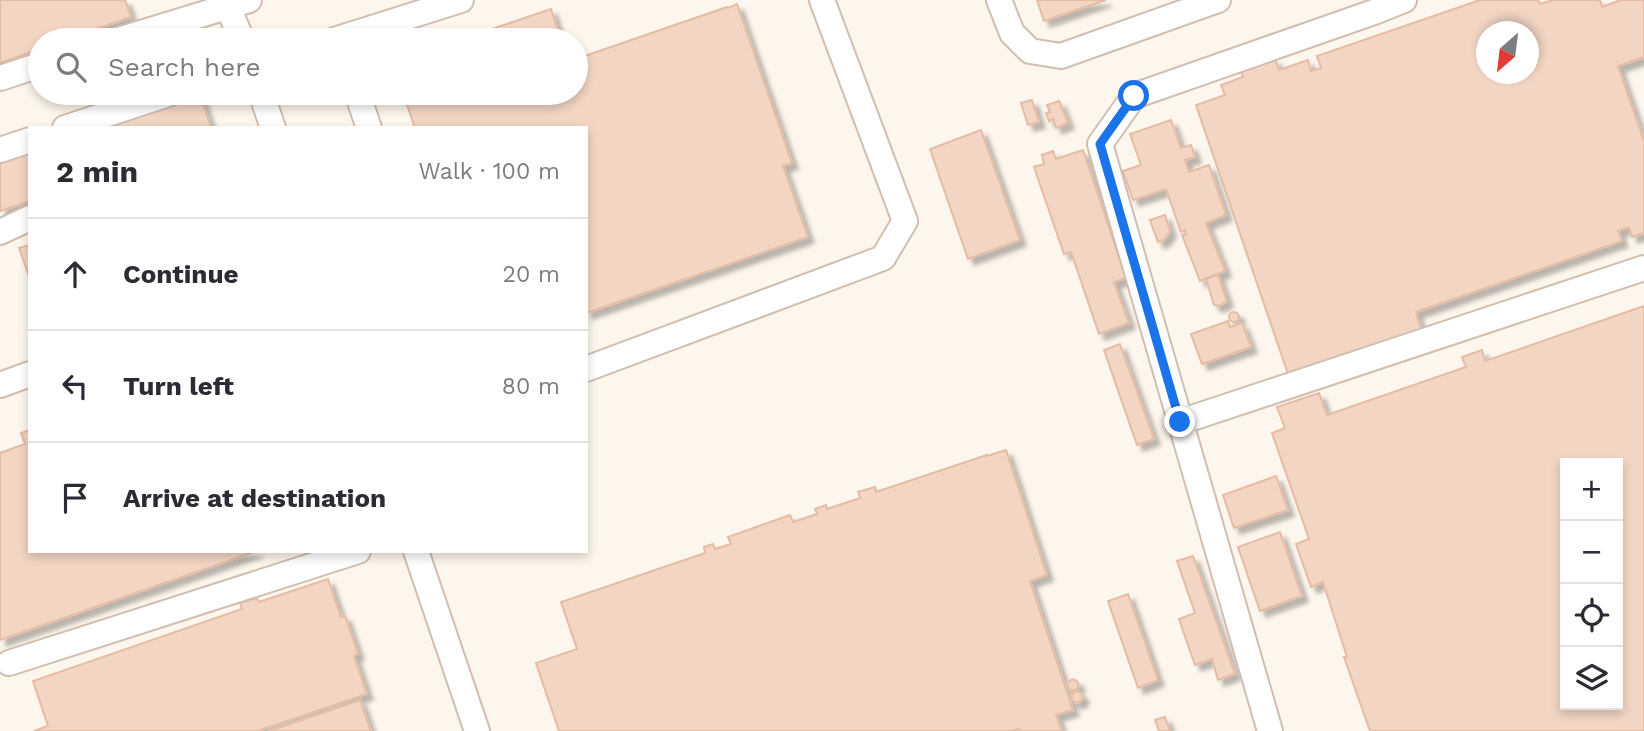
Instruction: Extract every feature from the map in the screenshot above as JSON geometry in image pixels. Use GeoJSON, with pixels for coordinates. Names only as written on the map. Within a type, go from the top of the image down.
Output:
{"type":"FeatureCollection","features":[{"type":"Feature","properties":{"kind":"street"},"geometry":{"type":"LineString","coordinates":[[374,28],[461,0]]}},
{"type":"Feature","properties":{"kind":"street"},"geometry":{"type":"LineString","coordinates":[[588,368],[883,258],[905,221],[822,0]]}},
{"type":"Feature","properties":{"kind":"street"},"geometry":{"type":"LineString","coordinates":[[999,0],[1013,33],[1030,51],[1061,56],[1218,0]]}},
{"type":"Feature","properties":{"kind":"street"},"geometry":{"type":"LineString","coordinates":[[1270,731],[1100,144],[1134,96],[1404,0]]}},
{"type":"Feature","properties":{"kind":"street"},"geometry":{"type":"LineString","coordinates":[[155,28],[234,2],[239,28]]}},
{"type":"Feature","properties":{"kind":"street"},"geometry":{"type":"LineString","coordinates":[[0,78],[28,69]]}},
{"type":"Feature","properties":{"kind":"street"},"geometry":{"type":"LineString","coordinates":[[71,126],[135,105]]}},
{"type":"Feature","properties":{"kind":"street"},"geometry":{"type":"LineString","coordinates":[[265,105],[272,126]]}},
{"type":"Feature","properties":{"kind":"street"},"geometry":{"type":"LineString","coordinates":[[361,105],[368,126]]}},
{"type":"Feature","properties":{"kind":"street"},"geometry":{"type":"LineString","coordinates":[[0,150],[28,141]]}},
{"type":"Feature","properties":{"kind":"street"},"geometry":{"type":"LineString","coordinates":[[0,232],[28,219]]}},
{"type":"Feature","properties":{"kind":"street"},"geometry":{"type":"LineString","coordinates":[[1180,422],[1644,268]]}},
{"type":"Feature","properties":{"kind":"street"},"geometry":{"type":"LineString","coordinates":[[0,384],[28,375]]}},
{"type":"Feature","properties":{"kind":"street"},"geometry":{"type":"LineString","coordinates":[[9,663],[352,553]]}},
{"type":"Feature","properties":{"kind":"street"},"geometry":{"type":"LineString","coordinates":[[417,553],[477,731]]}},
{"type":"Feature","properties":{"kind":"building"},"geometry":{"type":"Polygon","coordinates":[[[0,0],[125,0],[131,17],[99,28],[28,28],[28,53],[0,63],[0,0]]]}},
{"type":"Feature","properties":{"kind":"building"},"geometry":{"type":"Polygon","coordinates":[[[1037,0],[1106,0],[1044,21],[1037,0]]]}},
{"type":"Feature","properties":{"kind":"building"},"geometry":{"type":"Polygon","coordinates":[[[1480,0],[1538,0],[1540,4],[1553,0],[1600,0],[1602,7],[1621,0],[1644,0],[1644,57],[1618,66],[1644,141],[1644,233],[1632,237],[1629,227],[1618,231],[1622,241],[1416,312],[1421,329],[1288,374],[1196,105],[1225,95],[1221,85],[1243,77],[1241,71],[1275,59],[1279,70],[1308,60],[1311,71],[1321,68],[1317,56],[1480,0]]]}},
{"type":"Feature","properties":{"kind":"building"},"geometry":{"type":"Polygon","coordinates":[[[737,4],[792,163],[783,166],[808,237],[588,312],[588,126],[414,126],[407,105],[588,105],[588,55],[737,4]]]}},
{"type":"Feature","properties":{"kind":"building"},"geometry":{"type":"Polygon","coordinates":[[[551,9],[557,28],[495,28],[551,9]]]}},
{"type":"Feature","properties":{"kind":"building"},"geometry":{"type":"Polygon","coordinates":[[[1032,100],[1039,122],[1028,125],[1021,103],[1032,100]]]}},
{"type":"Feature","properties":{"kind":"building"},"geometry":{"type":"Polygon","coordinates":[[[1059,101],[1068,123],[1056,128],[1053,119],[1049,121],[1046,113],[1050,112],[1047,105],[1059,101]]]}},
{"type":"Feature","properties":{"kind":"building"},"geometry":{"type":"Polygon","coordinates":[[[168,105],[204,105],[210,126],[107,126],[168,105]]]}},
{"type":"Feature","properties":{"kind":"building"},"geometry":{"type":"Polygon","coordinates":[[[1171,120],[1181,148],[1191,145],[1195,157],[1185,160],[1189,172],[1209,165],[1226,215],[1206,223],[1225,271],[1200,281],[1182,235],[1186,234],[1185,230],[1181,232],[1166,189],[1133,200],[1123,171],[1141,165],[1130,134],[1171,120]]]}},
{"type":"Feature","properties":{"kind":"building"},"geometry":{"type":"Polygon","coordinates":[[[981,130],[1020,240],[968,259],[930,149],[981,130]]]}},
{"type":"Feature","properties":{"kind":"building"},"geometry":{"type":"Polygon","coordinates":[[[1083,150],[1126,278],[1114,282],[1129,323],[1099,334],[1071,252],[1064,254],[1034,167],[1044,164],[1042,155],[1053,151],[1056,159],[1083,150]]]}},
{"type":"Feature","properties":{"kind":"building"},"geometry":{"type":"Polygon","coordinates":[[[28,154],[28,202],[0,211],[0,163],[28,154]]]}},
{"type":"Feature","properties":{"kind":"building"},"geometry":{"type":"Polygon","coordinates":[[[1165,215],[1170,231],[1164,240],[1158,242],[1150,220],[1165,215]]]}},
{"type":"Feature","properties":{"kind":"building"},"geometry":{"type":"Polygon","coordinates":[[[28,246],[28,273],[19,248],[28,246]]]}},
{"type":"Feature","properties":{"kind":"building"},"geometry":{"type":"Polygon","coordinates":[[[1218,275],[1227,301],[1219,306],[1214,305],[1206,279],[1218,275]]]}},
{"type":"Feature","properties":{"kind":"building"},"geometry":{"type":"Polygon","coordinates":[[[1644,306],[1644,731],[1370,731],[1344,657],[1347,657],[1323,582],[1311,587],[1296,544],[1309,539],[1272,433],[1285,428],[1277,407],[1319,393],[1327,415],[1466,367],[1462,357],[1482,350],[1485,361],[1644,306]]]}},
{"type":"Feature","properties":{"kind":"building"},"geometry":{"type":"Polygon","coordinates":[[[1234,312],[1238,313],[1238,321],[1234,322],[1230,321],[1229,317],[1230,313],[1234,312]]]}},
{"type":"Feature","properties":{"kind":"building"},"geometry":{"type":"Polygon","coordinates":[[[1228,321],[1230,327],[1242,323],[1251,347],[1202,364],[1191,334],[1228,321]]]}},
{"type":"Feature","properties":{"kind":"building"},"geometry":{"type":"Polygon","coordinates":[[[1120,344],[1154,439],[1137,445],[1104,350],[1120,344]]]}},
{"type":"Feature","properties":{"kind":"building"},"geometry":{"type":"Polygon","coordinates":[[[28,431],[28,553],[251,553],[0,640],[0,453],[25,444],[21,433],[28,431]]]}},
{"type":"Feature","properties":{"kind":"building"},"geometry":{"type":"Polygon","coordinates":[[[1006,450],[1047,575],[1030,581],[1073,710],[1056,715],[1062,731],[559,731],[536,663],[577,649],[561,602],[705,553],[704,547],[713,544],[715,549],[731,544],[728,537],[790,515],[793,522],[817,514],[815,509],[826,505],[827,509],[860,498],[858,492],[875,487],[876,492],[1006,450]]]}},
{"type":"Feature","properties":{"kind":"building"},"geometry":{"type":"Polygon","coordinates":[[[1276,476],[1288,510],[1234,528],[1223,495],[1276,476]]]}},
{"type":"Feature","properties":{"kind":"building"},"geometry":{"type":"Polygon","coordinates":[[[1280,532],[1302,596],[1260,611],[1238,547],[1280,532]]]}},
{"type":"Feature","properties":{"kind":"building"},"geometry":{"type":"Polygon","coordinates":[[[1193,556],[1235,674],[1218,680],[1212,659],[1195,665],[1179,619],[1195,613],[1177,561],[1193,556]]]}},
{"type":"Feature","properties":{"kind":"building"},"geometry":{"type":"Polygon","coordinates":[[[328,579],[358,654],[354,656],[367,694],[258,731],[34,731],[48,726],[33,681],[242,609],[240,603],[257,598],[259,602],[328,579]]]}},
{"type":"Feature","properties":{"kind":"building"},"geometry":{"type":"Polygon","coordinates":[[[1128,594],[1158,680],[1138,688],[1108,601],[1128,594]]]}},
{"type":"Feature","properties":{"kind":"building"},"geometry":{"type":"Polygon","coordinates":[[[1073,680],[1077,681],[1077,689],[1073,690],[1069,689],[1068,685],[1069,681],[1073,680]]]}},
{"type":"Feature","properties":{"kind":"building"},"geometry":{"type":"Polygon","coordinates":[[[1077,691],[1083,697],[1077,703],[1071,697],[1077,691]]]}},
{"type":"Feature","properties":{"kind":"building"},"geometry":{"type":"Polygon","coordinates":[[[360,700],[371,731],[269,731],[360,700]]]}},
{"type":"Feature","properties":{"kind":"building"},"geometry":{"type":"Polygon","coordinates":[[[1165,717],[1170,731],[1159,731],[1155,720],[1165,717]]]}},
{"type":"Feature","properties":{"kind":"route"},"geometry":{"type":"LineString","coordinates":[[1134,96],[1100,144],[1180,422]]}}]}
